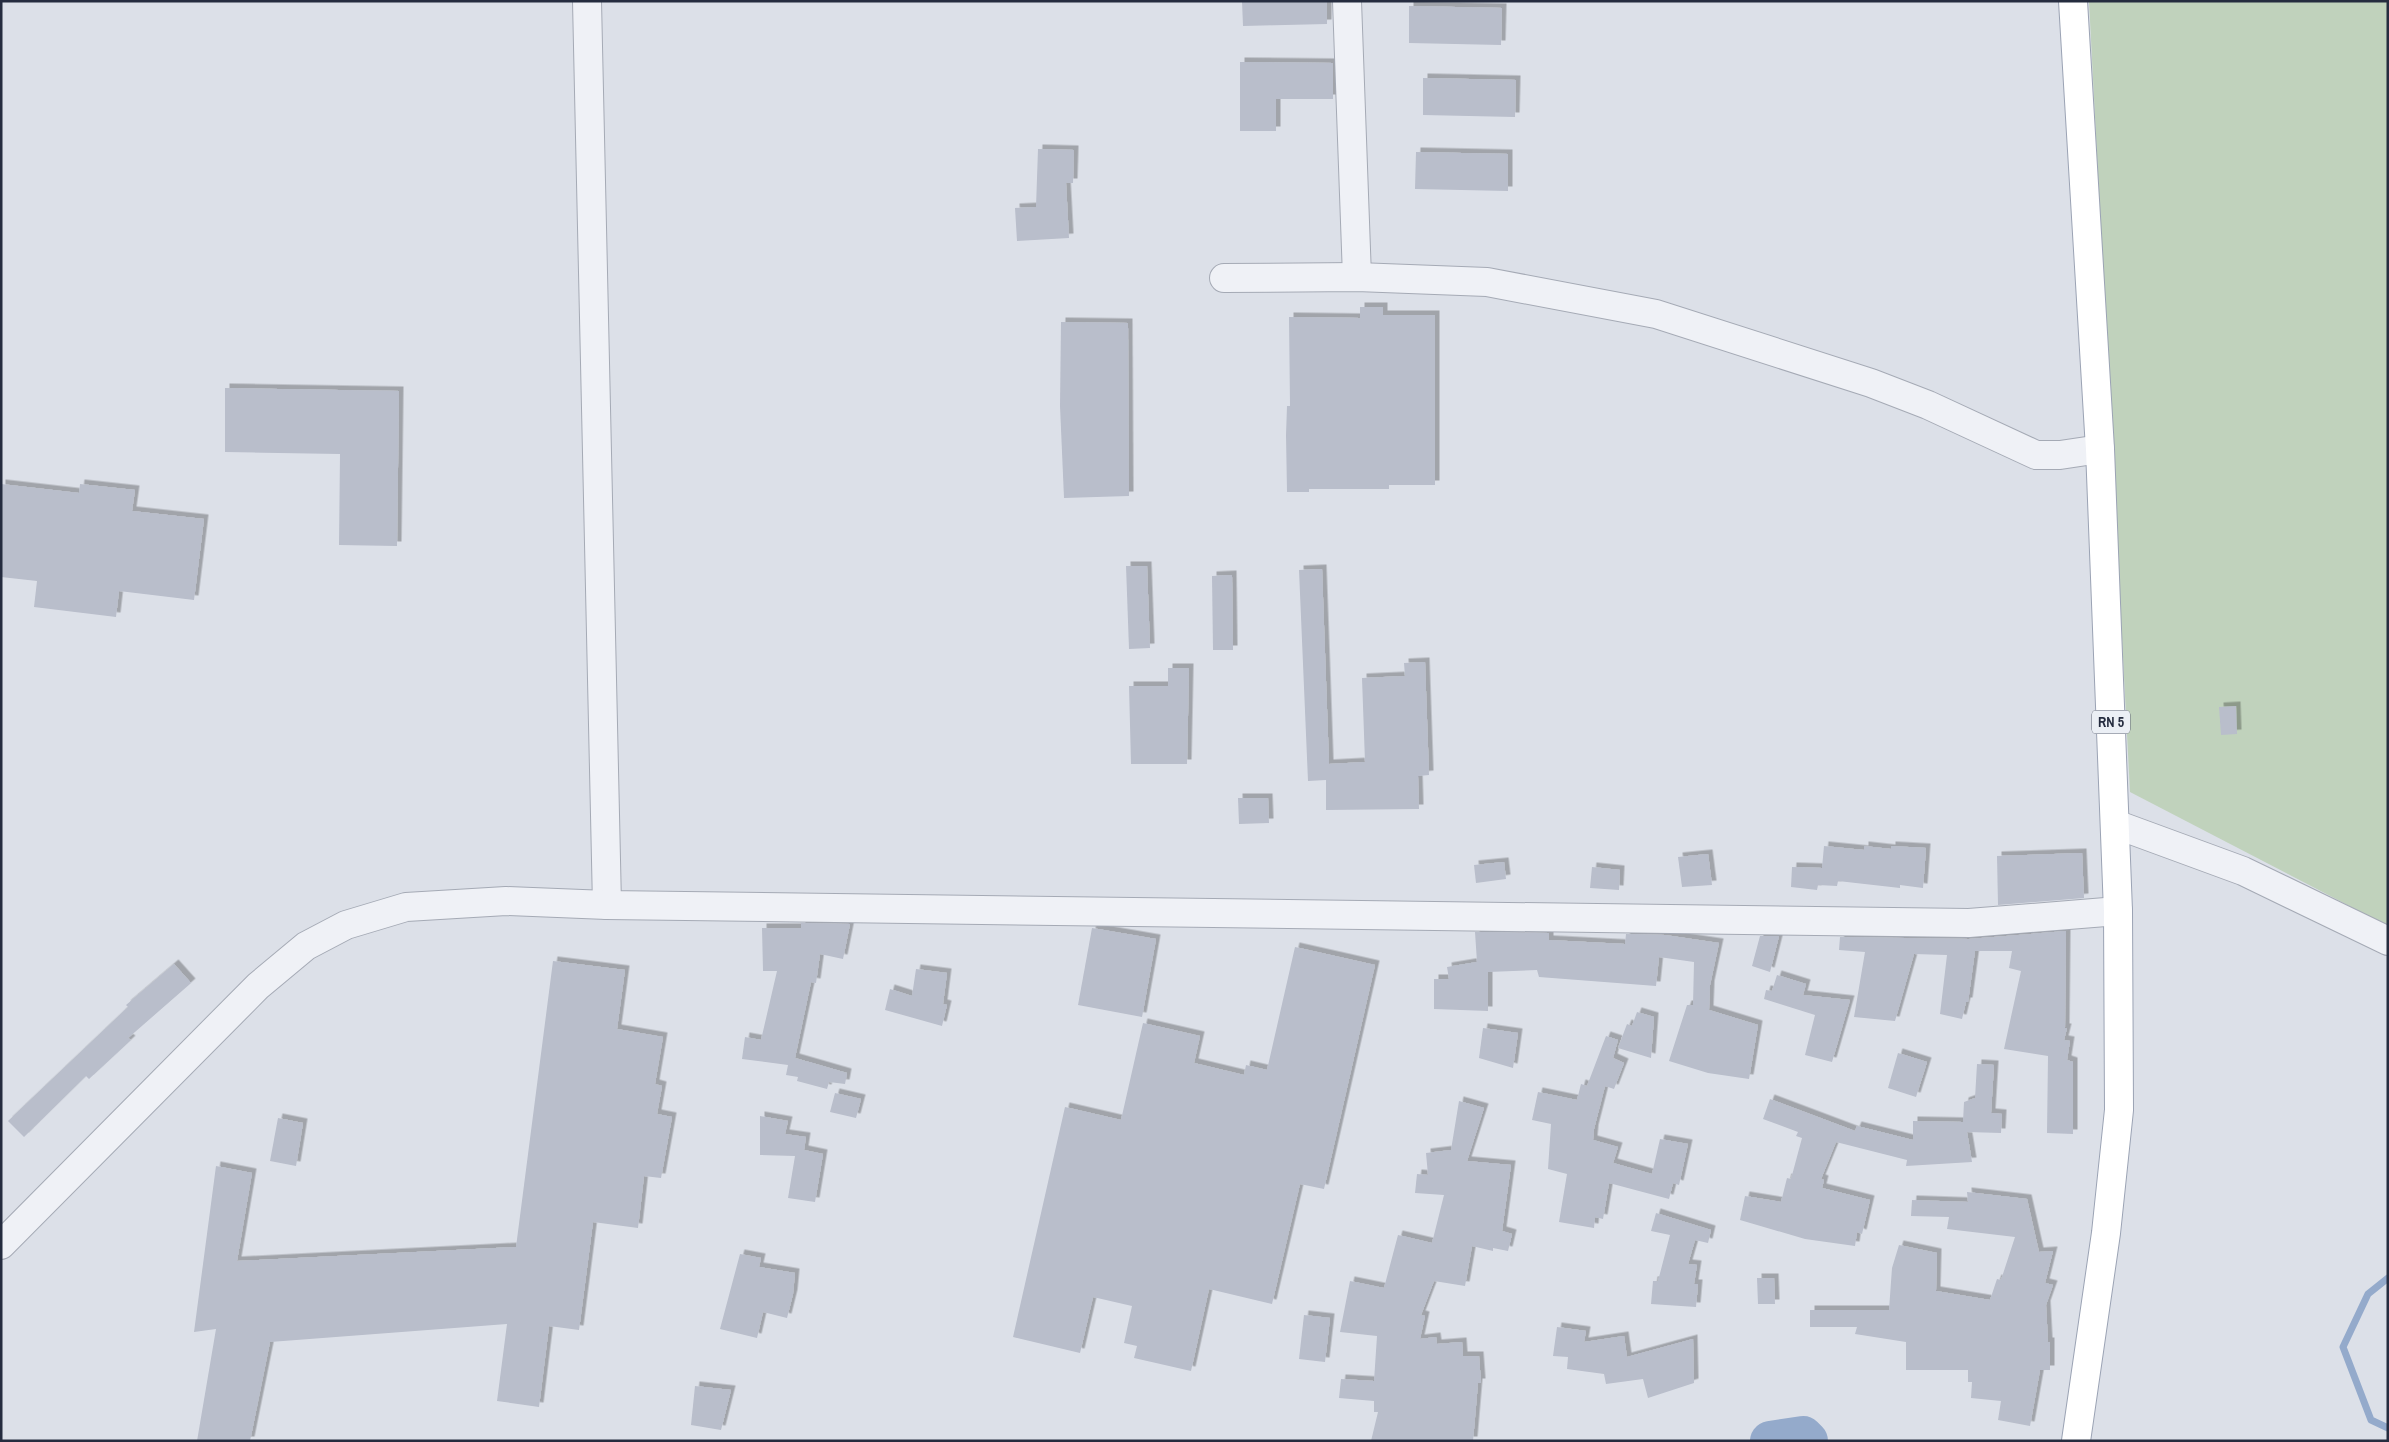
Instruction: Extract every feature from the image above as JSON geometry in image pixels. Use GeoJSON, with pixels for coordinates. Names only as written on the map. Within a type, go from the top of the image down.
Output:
{"type":"FeatureCollection","features":[{"type":"Feature","properties":{"kind":"main road","name":"RN 5"},"geometry":{"type":"LineString","coordinates":[[2073,1],[2100,449],[2118,912],[2119,1110],[2106,1233],[2076,1441]]}},
{"type":"Feature","properties":{"kind":"street"},"geometry":{"type":"LineString","coordinates":[[587,1],[607,905]]}},
{"type":"Feature","properties":{"kind":"street"},"geometry":{"type":"LineString","coordinates":[[1347,1],[1358,277]]}},
{"type":"Feature","properties":{"kind":"street"},"geometry":{"type":"LineString","coordinates":[[1224,278],[1358,277],[1487,282],[1656,314],[1871,383],[1928,405],[2036,455],[2060,455],[2100,449]]}},
{"type":"Feature","properties":{"kind":"street"},"geometry":{"type":"LineString","coordinates":[[2115,824],[2243,871],[2388,942]]}},
{"type":"Feature","properties":{"kind":"street"},"geometry":{"type":"LineString","coordinates":[[1,1245],[258,986],[306,946],[346,925],[406,907],[506,901],[607,905],[1969,923],[2118,912]]}},
{"type":"Feature","properties":{"kind":"green space"},"geometry":{"type":"Polygon","coordinates":[[[2089,1],[2388,1],[2388,926],[2130,792],[2089,1]]]}},
{"type":"Feature","properties":{"kind":"building"},"geometry":{"type":"Polygon","coordinates":[[[1242,1],[1327,1],[1327,24],[1243,26],[1242,1]]]}},
{"type":"Feature","properties":{"kind":"building"},"geometry":{"type":"Polygon","coordinates":[[[1409,6],[1502,8],[1501,45],[1409,43],[1409,6]]]}},
{"type":"Feature","properties":{"kind":"building"},"geometry":{"type":"Polygon","coordinates":[[[1240,62],[1333,63],[1333,99],[1276,99],[1276,131],[1240,131],[1240,62]]]}},
{"type":"Feature","properties":{"kind":"building"},"geometry":{"type":"Polygon","coordinates":[[[1423,78],[1516,80],[1515,117],[1423,115],[1423,78]]]}},
{"type":"Feature","properties":{"kind":"building"},"geometry":{"type":"Polygon","coordinates":[[[1038,149],[1074,150],[1073,183],[1066,183],[1069,238],[1017,241],[1015,208],[1036,207],[1038,149]]]}},
{"type":"Feature","properties":{"kind":"building"},"geometry":{"type":"Polygon","coordinates":[[[1416,152],[1508,154],[1508,191],[1415,189],[1416,152]]]}},
{"type":"Feature","properties":{"kind":"building"},"geometry":{"type":"Polygon","coordinates":[[[1360,307],[1383,307],[1383,315],[1435,315],[1435,485],[1389,485],[1389,489],[1309,489],[1309,492],[1287,492],[1287,406],[1290,406],[1289,317],[1360,318],[1360,307]]]}},
{"type":"Feature","properties":{"kind":"building"},"geometry":{"type":"Polygon","coordinates":[[[1061,322],[1128,323],[1129,496],[1064,498],[1060,406],[1061,322]]]}},
{"type":"Feature","properties":{"kind":"building"},"geometry":{"type":"Polygon","coordinates":[[[225,388],[399,391],[397,546],[339,545],[340,454],[225,452],[225,388]]]}},
{"type":"Feature","properties":{"kind":"building"},"geometry":{"type":"Polygon","coordinates":[[[1,484],[79,493],[80,484],[135,490],[132,511],[204,519],[194,600],[119,591],[116,617],[34,607],[37,581],[1,577],[1,484]]]}},
{"type":"Feature","properties":{"kind":"building"},"geometry":{"type":"Polygon","coordinates":[[[1126,566],[1147,566],[1150,648],[1129,649],[1126,566]]]}},
{"type":"Feature","properties":{"kind":"building"},"geometry":{"type":"Polygon","coordinates":[[[1322,569],[1329,764],[1365,762],[1362,678],[1405,676],[1404,663],[1425,662],[1429,775],[1418,776],[1419,809],[1326,810],[1326,780],[1308,781],[1299,570],[1322,569]]]}},
{"type":"Feature","properties":{"kind":"building"},"geometry":{"type":"Polygon","coordinates":[[[1232,575],[1233,650],[1213,650],[1212,576],[1232,575]]]}},
{"type":"Feature","properties":{"kind":"building"},"geometry":{"type":"Polygon","coordinates":[[[1168,668],[1189,668],[1187,764],[1131,764],[1129,686],[1168,686],[1168,668]]]}},
{"type":"Feature","properties":{"kind":"building"},"geometry":{"type":"Polygon","coordinates":[[[2236,706],[2237,734],[2221,735],[2219,707],[2236,706]]]}},
{"type":"Feature","properties":{"kind":"building"},"geometry":{"type":"Polygon","coordinates":[[[1238,798],[1268,798],[1269,823],[1239,824],[1238,798]]]}},
{"type":"Feature","properties":{"kind":"building"},"geometry":{"type":"Polygon","coordinates":[[[1824,846],[1864,850],[1864,846],[1891,849],[1891,846],[1926,848],[1923,888],[1900,885],[1900,888],[1838,881],[1837,886],[1818,885],[1817,890],[1791,887],[1792,867],[1822,868],[1824,846]]]}},
{"type":"Feature","properties":{"kind":"building"},"geometry":{"type":"Polygon","coordinates":[[[2082,853],[2084,898],[1998,905],[1997,856],[2082,853]]]}},
{"type":"Feature","properties":{"kind":"building"},"geometry":{"type":"Polygon","coordinates":[[[1708,854],[1712,885],[1682,887],[1678,857],[1708,854]]]}},
{"type":"Feature","properties":{"kind":"building"},"geometry":{"type":"Polygon","coordinates":[[[1504,862],[1506,879],[1476,883],[1474,865],[1504,862]]]}},
{"type":"Feature","properties":{"kind":"building"},"geometry":{"type":"Polygon","coordinates":[[[1592,867],[1620,870],[1619,890],[1590,888],[1592,867]]]}},
{"type":"Feature","properties":{"kind":"building"},"geometry":{"type":"Polygon","coordinates":[[[801,923],[850,924],[843,959],[820,954],[816,983],[811,982],[795,1058],[847,1073],[845,1084],[829,1082],[827,1089],[797,1081],[798,1077],[786,1075],[788,1065],[742,1059],[745,1037],[761,1040],[777,971],[763,971],[762,928],[801,928],[801,923]]]}},
{"type":"Feature","properties":{"kind":"building"},"geometry":{"type":"Polygon","coordinates":[[[1092,928],[1156,939],[1142,1017],[1078,1005],[1092,928]]]}},
{"type":"Feature","properties":{"kind":"building"},"geometry":{"type":"Polygon","coordinates":[[[2066,931],[2065,1028],[2067,1028],[2064,1040],[2070,1041],[2067,1060],[2073,1062],[2073,1134],[2047,1133],[2048,1056],[2004,1049],[2021,971],[2009,968],[2012,951],[1975,951],[1968,1002],[1966,1002],[1962,1019],[1940,1014],[1947,955],[1914,954],[1895,1021],[1854,1017],[1865,952],[1839,950],[1840,937],[1969,939],[2066,931]]]}},
{"type":"Feature","properties":{"kind":"building"},"geometry":{"type":"Polygon","coordinates":[[[1475,932],[1549,933],[1549,940],[1625,944],[1626,934],[1665,935],[1719,943],[1710,985],[1709,1010],[1758,1025],[1749,1079],[1708,1073],[1669,1061],[1687,1005],[1693,1005],[1694,962],[1659,957],[1656,986],[1539,977],[1537,970],[1488,972],[1488,1011],[1434,1009],[1434,979],[1449,979],[1447,967],[1477,962],[1475,932]]]}},
{"type":"Feature","properties":{"kind":"building"},"geometry":{"type":"Polygon","coordinates":[[[1760,936],[1779,936],[1770,972],[1752,966],[1760,936]]]}},
{"type":"Feature","properties":{"kind":"building"},"geometry":{"type":"Polygon","coordinates":[[[1295,947],[1375,965],[1324,1189],[1300,1184],[1272,1304],[1209,1289],[1191,1371],[1134,1358],[1137,1346],[1124,1343],[1132,1306],[1093,1297],[1080,1353],[1013,1337],[1065,1107],[1121,1120],[1143,1023],[1200,1036],[1194,1063],[1244,1075],[1246,1065],[1267,1070],[1295,947]]]}},
{"type":"Feature","properties":{"kind":"building"},"geometry":{"type":"Polygon","coordinates":[[[553,961],[625,970],[617,1029],[663,1037],[655,1084],[662,1086],[657,1114],[672,1117],[661,1178],[644,1176],[638,1228],[593,1222],[579,1330],[549,1326],[539,1407],[497,1401],[507,1324],[270,1342],[250,1441],[197,1441],[216,1329],[194,1332],[216,1166],[252,1173],[237,1261],[516,1247],[553,961]]]}},
{"type":"Feature","properties":{"kind":"building"},"geometry":{"type":"Polygon","coordinates":[[[174,964],[191,983],[128,1038],[131,1040],[89,1079],[86,1076],[24,1137],[8,1121],[128,1007],[126,1005],[174,964]]]}},
{"type":"Feature","properties":{"kind":"building"},"geometry":{"type":"Polygon","coordinates":[[[916,969],[947,973],[943,1004],[947,1005],[942,1026],[885,1010],[890,989],[912,996],[916,969]]]}},
{"type":"Feature","properties":{"kind":"building"},"geometry":{"type":"Polygon","coordinates":[[[1777,975],[1806,984],[1803,995],[1850,1000],[1832,1062],[1805,1055],[1815,1015],[1764,999],[1766,990],[1772,991],[1777,975]]]}},
{"type":"Feature","properties":{"kind":"building"},"geometry":{"type":"Polygon","coordinates":[[[1637,1012],[1654,1017],[1651,1058],[1618,1048],[1627,1024],[1632,1026],[1637,1012]]]}},
{"type":"Feature","properties":{"kind":"building"},"geometry":{"type":"Polygon","coordinates":[[[1483,1028],[1518,1033],[1513,1068],[1479,1058],[1483,1028]]]}},
{"type":"Feature","properties":{"kind":"building"},"geometry":{"type":"Polygon","coordinates":[[[1606,1036],[1618,1040],[1613,1058],[1624,1063],[1614,1089],[1605,1086],[1593,1140],[1618,1147],[1613,1163],[1652,1174],[1660,1139],[1688,1144],[1679,1185],[1673,1183],[1669,1199],[1609,1183],[1603,1219],[1595,1217],[1594,1228],[1559,1222],[1567,1174],[1548,1169],[1551,1124],[1532,1120],[1538,1092],[1577,1100],[1581,1084],[1587,1086],[1606,1036]]]}},
{"type":"Feature","properties":{"kind":"building"},"geometry":{"type":"Polygon","coordinates":[[[1898,1053],[1927,1062],[1916,1097],[1888,1088],[1898,1053]]]}},
{"type":"Feature","properties":{"kind":"building"},"geometry":{"type":"Polygon","coordinates":[[[1977,1064],[1994,1065],[1991,1113],[2002,1114],[2001,1133],[1967,1132],[1972,1162],[1906,1166],[1907,1160],[1836,1142],[1821,1179],[1824,1180],[1822,1188],[1870,1200],[1862,1234],[1857,1232],[1855,1246],[1805,1239],[1740,1220],[1745,1196],[1781,1202],[1787,1178],[1791,1179],[1802,1138],[1796,1136],[1798,1132],[1763,1119],[1770,1099],[1855,1131],[1857,1126],[1913,1140],[1913,1121],[1963,1122],[1964,1102],[1975,1098],[1977,1064]]]}},
{"type":"Feature","properties":{"kind":"building"},"geometry":{"type":"Polygon","coordinates":[[[835,1093],[861,1099],[856,1118],[830,1112],[835,1093]]]}},
{"type":"Feature","properties":{"kind":"building"},"geometry":{"type":"Polygon","coordinates":[[[1459,1101],[1484,1108],[1467,1161],[1511,1165],[1502,1231],[1512,1234],[1508,1251],[1493,1248],[1493,1251],[1472,1246],[1465,1286],[1434,1281],[1421,1315],[1425,1316],[1420,1339],[1436,1337],[1437,1344],[1462,1342],[1463,1356],[1479,1356],[1481,1383],[1478,1383],[1473,1441],[1371,1441],[1378,1412],[1374,1412],[1374,1401],[1339,1398],[1341,1379],[1374,1381],[1377,1336],[1340,1332],[1350,1281],[1384,1288],[1398,1235],[1432,1243],[1444,1195],[1415,1193],[1417,1174],[1428,1175],[1426,1153],[1451,1150],[1459,1101]]]}},
{"type":"Feature","properties":{"kind":"building"},"geometry":{"type":"Polygon","coordinates":[[[760,1116],[788,1121],[785,1134],[806,1137],[804,1150],[823,1154],[815,1202],[788,1198],[795,1156],[760,1155],[760,1116]]]}},
{"type":"Feature","properties":{"kind":"building"},"geometry":{"type":"Polygon","coordinates":[[[278,1118],[303,1123],[296,1166],[270,1161],[278,1118]]]}},
{"type":"Feature","properties":{"kind":"building"},"geometry":{"type":"Polygon","coordinates":[[[1967,1192],[2027,1199],[2039,1252],[2053,1251],[2045,1283],[2053,1285],[2046,1305],[2048,1342],[2050,1342],[2050,1370],[2040,1370],[2030,1426],[1998,1420],[2001,1401],[1971,1398],[1972,1382],[1968,1382],[1968,1370],[1906,1370],[1906,1342],[1855,1334],[1857,1327],[1810,1327],[1810,1310],[1889,1310],[1892,1268],[1899,1245],[1937,1253],[1936,1291],[1990,1300],[1997,1279],[2001,1280],[2015,1237],[1947,1229],[1949,1217],[1911,1216],[1912,1200],[1968,1202],[1967,1192]]]}},
{"type":"Feature","properties":{"kind":"building"},"geometry":{"type":"Polygon","coordinates":[[[1656,1213],[1711,1230],[1708,1243],[1695,1240],[1688,1264],[1697,1265],[1694,1284],[1698,1284],[1696,1307],[1651,1304],[1653,1281],[1658,1281],[1670,1235],[1651,1231],[1656,1213]]]}},
{"type":"Feature","properties":{"kind":"building"},"geometry":{"type":"Polygon","coordinates":[[[740,1254],[761,1258],[759,1267],[795,1273],[793,1294],[787,1318],[763,1312],[757,1338],[720,1329],[740,1254]]]}},
{"type":"Feature","properties":{"kind":"building"},"geometry":{"type":"Polygon","coordinates":[[[1757,1278],[1774,1278],[1775,1304],[1758,1304],[1757,1278]]]}},
{"type":"Feature","properties":{"kind":"building"},"geometry":{"type":"Polygon","coordinates":[[[1304,1315],[1330,1318],[1325,1362],[1299,1359],[1304,1315]]]}},
{"type":"Feature","properties":{"kind":"building"},"geometry":{"type":"Polygon","coordinates":[[[1557,1327],[1586,1331],[1584,1342],[1624,1336],[1627,1357],[1693,1339],[1694,1383],[1648,1398],[1643,1379],[1606,1384],[1604,1374],[1567,1369],[1568,1357],[1553,1356],[1557,1327]]]}},
{"type":"Feature","properties":{"kind":"building"},"geometry":{"type":"Polygon","coordinates":[[[695,1386],[731,1390],[721,1430],[691,1425],[695,1386]]]}},
{"type":"Feature","properties":{"kind":"waterway"},"geometry":{"type":"LineString","coordinates":[[2388,1278],[2368,1294],[2343,1347],[2371,1420],[2388,1428]]}},
{"type":"Feature","properties":{"kind":"waterway"},"geometry":{"type":"LineString","coordinates":[[1770,1441],[1803,1436],[1808,1441]]}}]}
